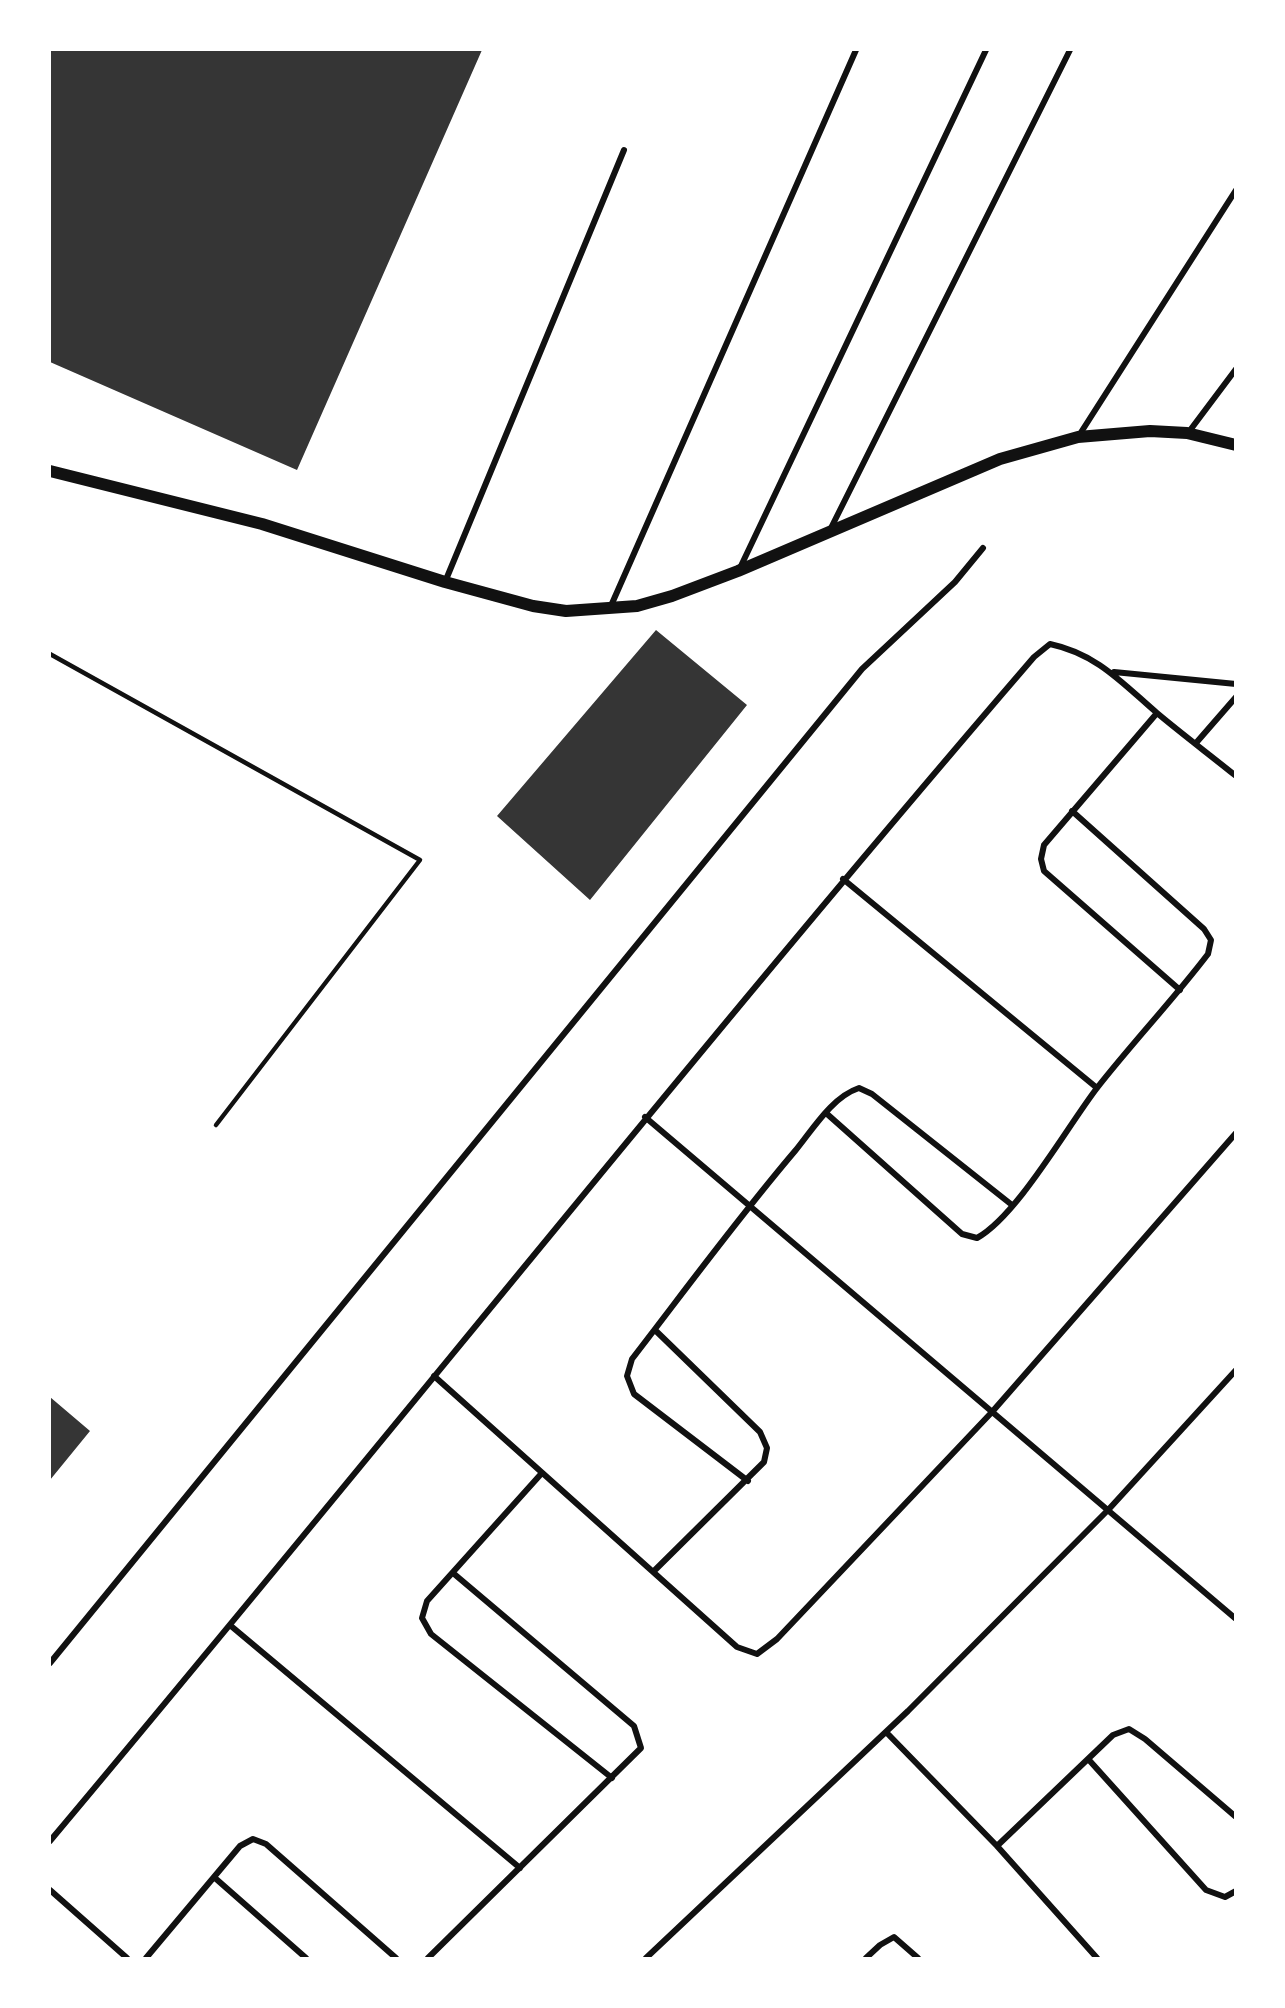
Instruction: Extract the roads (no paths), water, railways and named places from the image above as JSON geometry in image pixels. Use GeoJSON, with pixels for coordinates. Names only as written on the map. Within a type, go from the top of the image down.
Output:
{"type":"FeatureCollection","features":[{"type":"Feature","properties":{"kind":"main road"},"geometry":{"type":"LineString","coordinates":[[50,471],[262,524],[445,582],[532,606],[566,611],[637,606],[672,596],[738,571],[1000,459],[1078,437],[1116,432],[1187,433],[1236,445]]}},
{"type":"Feature","properties":{"kind":"street"},"geometry":{"type":"LineString","coordinates":[[610,608],[856,50]]}},
{"type":"Feature","properties":{"kind":"street"},"geometry":{"type":"LineString","coordinates":[[738,571],[986,50]]}},
{"type":"Feature","properties":{"kind":"street"},"geometry":{"type":"LineString","coordinates":[[830,532],[1070,50]]}},
{"type":"Feature","properties":{"kind":"street"},"geometry":{"type":"LineString","coordinates":[[445,582],[624,150]]}},
{"type":"Feature","properties":{"kind":"street"},"geometry":{"type":"LineString","coordinates":[[1078,437],[1236,190]]}},
{"type":"Feature","properties":{"kind":"street"},"geometry":{"type":"LineString","coordinates":[[1187,433],[1236,369]]}},
{"type":"Feature","properties":{"kind":"street"},"geometry":{"type":"LineString","coordinates":[[50,1663],[862,669],[955,582],[983,548]]}},
{"type":"Feature","properties":{"kind":"street"},"geometry":{"type":"LineString","coordinates":[[50,1841],[231,1626],[434,1376],[577,1205],[645,1117],[843,879],[1034,657],[1050,644],[1069,648],[1112,671],[1157,713],[1236,776]]}},
{"type":"Feature","properties":{"kind":"street"},"geometry":{"type":"LineString","coordinates":[[1112,671],[1236,684]]}},
{"type":"Feature","properties":{"kind":"street"},"geometry":{"type":"LineString","coordinates":[[1196,743],[1236,697]]}},
{"type":"Feature","properties":{"kind":"street"},"geometry":{"type":"LineString","coordinates":[[1157,713],[1044,845],[1041,859],[1044,871],[1180,990]]}},
{"type":"Feature","properties":{"kind":"street"},"geometry":{"type":"LineString","coordinates":[[826,1113],[962,1234],[977,1238],[991,1230],[1012,1205],[1097,1088],[1208,954],[1211,940],[1203,929],[1072,811]]}},
{"type":"Feature","properties":{"kind":"street"},"geometry":{"type":"LineString","coordinates":[[843,879],[1097,1088]]}},
{"type":"Feature","properties":{"kind":"street"},"geometry":{"type":"LineString","coordinates":[[748,1481],[634,1394],[627,1376],[632,1359],[748,1206],[826,1113],[847,1092],[859,1088],[872,1094],[1012,1205]]}},
{"type":"Feature","properties":{"kind":"street"},"geometry":{"type":"LineString","coordinates":[[645,1117],[1236,1619]]}},
{"type":"Feature","properties":{"kind":"street"},"geometry":{"type":"LineString","coordinates":[[434,1376],[737,1647],[757,1654],[777,1639],[992,1412],[1236,1133]]}},
{"type":"Feature","properties":{"kind":"street"},"geometry":{"type":"LineString","coordinates":[[654,1571],[748,1481],[764,1462],[767,1448],[760,1432],[655,1330]]}},
{"type":"Feature","properties":{"kind":"street"},"geometry":{"type":"LineString","coordinates":[[646,1959],[886,1732],[1109,1509],[1236,1370]]}},
{"type":"Feature","properties":{"kind":"street"},"geometry":{"type":"LineString","coordinates":[[541,1474],[427,1601],[422,1618],[431,1634],[612,1778]]}},
{"type":"Feature","properties":{"kind":"street"},"geometry":{"type":"LineString","coordinates":[[428,1959],[641,1748],[634,1726],[453,1574]]}},
{"type":"Feature","properties":{"kind":"street"},"geometry":{"type":"LineString","coordinates":[[231,1626],[520,1868]]}},
{"type":"Feature","properties":{"kind":"street"},"geometry":{"type":"LineString","coordinates":[[997,1846],[1113,1735],[1129,1729],[1145,1739],[1236,1817]]}},
{"type":"Feature","properties":{"kind":"street"},"geometry":{"type":"LineString","coordinates":[[886,1732],[997,1846],[1097,1959]]}},
{"type":"Feature","properties":{"kind":"street"},"geometry":{"type":"LineString","coordinates":[[1089,1760],[1206,1890],[1225,1896],[1236,1891]]}},
{"type":"Feature","properties":{"kind":"street"},"geometry":{"type":"LineString","coordinates":[[146,1959],[240,1846],[253,1839],[266,1844],[396,1959]]}},
{"type":"Feature","properties":{"kind":"street"},"geometry":{"type":"LineString","coordinates":[[215,1878],[306,1959]]}},
{"type":"Feature","properties":{"kind":"street"},"geometry":{"type":"LineString","coordinates":[[50,1890],[127,1959]]}},
{"type":"Feature","properties":{"kind":"street"},"geometry":{"type":"LineString","coordinates":[[866,1959],[880,1945],[894,1937],[918,1959]]}},
{"type":"Feature","properties":{"kind":"lane"},"geometry":{"type":"LineString","coordinates":[[50,654],[420,860],[216,1125]]}}]}
